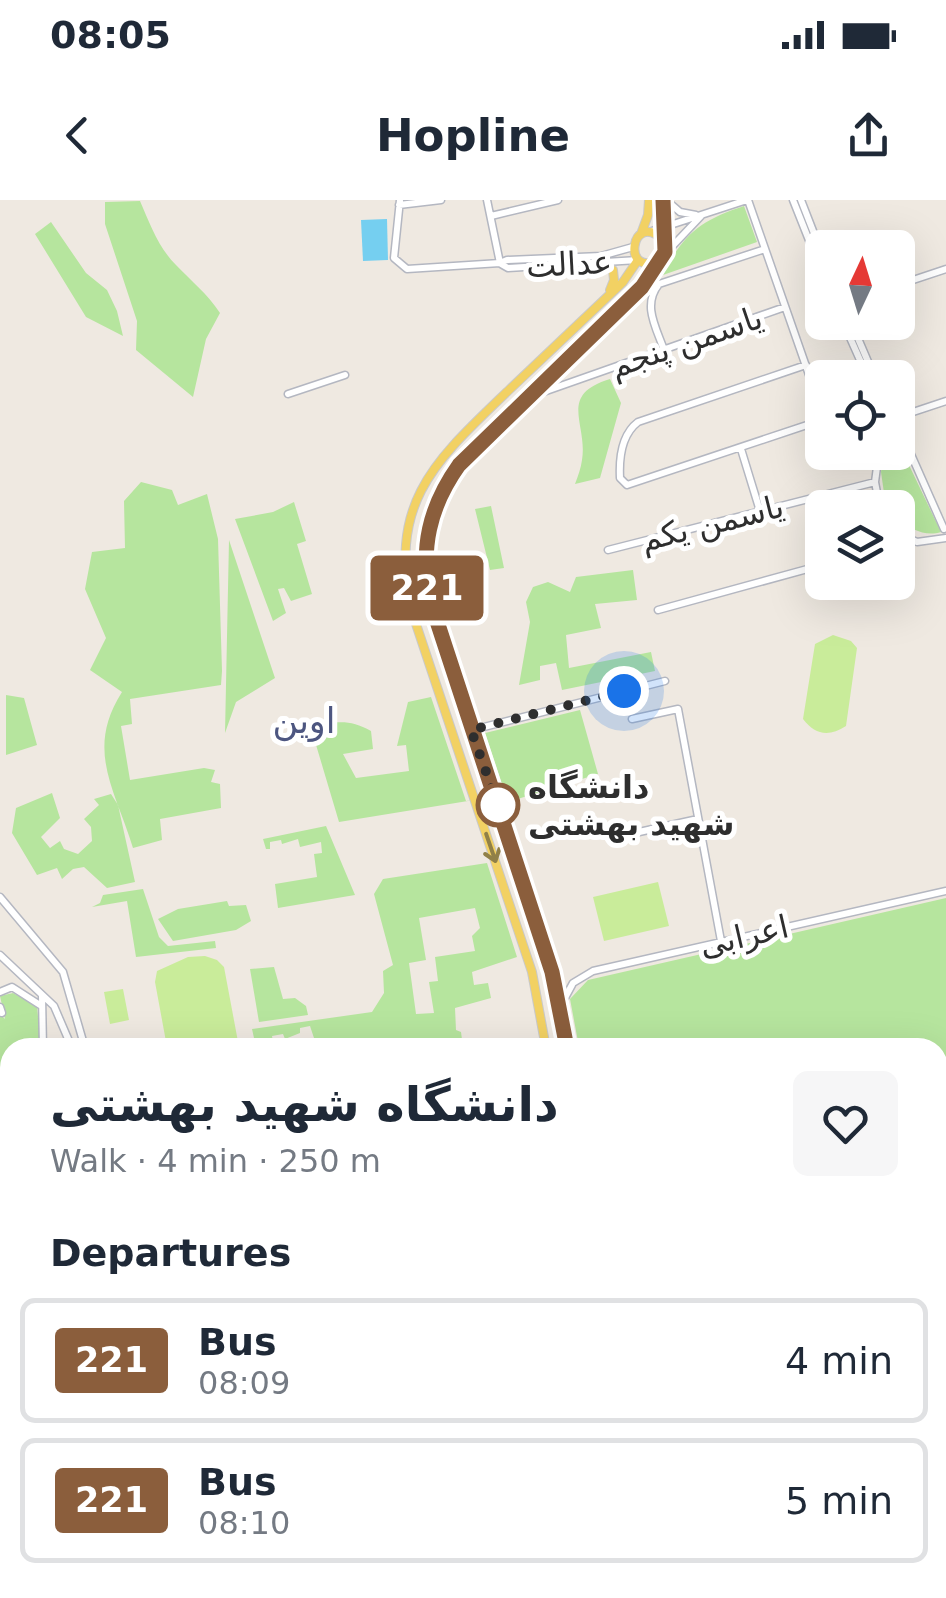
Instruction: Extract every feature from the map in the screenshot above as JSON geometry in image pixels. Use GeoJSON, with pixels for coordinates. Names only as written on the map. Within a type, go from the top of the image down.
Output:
{"type":"FeatureCollection","features":[{"type":"Feature","properties":{"kind":"main road"},"geometry":{"type":"LineString","coordinates":[[638,260],[633,247],[645,234],[649,200]]}},
{"type":"Feature","properties":{"kind":"main road"},"geometry":{"type":"LineString","coordinates":[[564,1038],[552,972],[430,600],[425,571],[426,538],[440,495],[459,465],[638,293],[664,256],[664,200]]}},
{"type":"Feature","properties":{"kind":"main road"},"geometry":{"type":"LineString","coordinates":[[645,234],[663,240]]}},
{"type":"Feature","properties":{"kind":"main road"},"geometry":{"type":"LineString","coordinates":[[638,260],[652,264],[664,256]]}},
{"type":"Feature","properties":{"kind":"main road"},"geometry":{"type":"LineString","coordinates":[[544,1038],[532,972],[413,615],[406,581],[406,539],[412,508],[424,481],[451,445],[623,282],[638,260]]}},
{"type":"Feature","properties":{"kind":"main road"},"geometry":{"type":"LineString","coordinates":[[595,264],[608,266],[614,274],[606,298]]}},
{"type":"Feature","properties":{"kind":"main road"},"geometry":{"type":"LineString","coordinates":[[623,282],[638,293]]}},
{"type":"Feature","properties":{"kind":"street"},"geometry":{"type":"LineString","coordinates":[[399,203],[441,200]]}},
{"type":"Feature","properties":{"kind":"street"},"geometry":{"type":"LineString","coordinates":[[488,200],[500,263]]}},
{"type":"Feature","properties":{"kind":"street"},"geometry":{"type":"LineString","coordinates":[[491,216],[558,200]]}},
{"type":"Feature","properties":{"kind":"street"},"geometry":{"type":"LineString","coordinates":[[664,200],[680,212],[702,215]]}},
{"type":"Feature","properties":{"kind":"street"},"geometry":{"type":"LineString","coordinates":[[645,234],[747,200],[805,362]]}},
{"type":"Feature","properties":{"kind":"street"},"geometry":{"type":"LineString","coordinates":[[793,200],[805,230]]}},
{"type":"Feature","properties":{"kind":"street"},"geometry":{"type":"LineString","coordinates":[[801,200],[813,230]]}},
{"type":"Feature","properties":{"kind":"street","name":"عدالت"},"geometry":{"type":"LineString","coordinates":[[399,203],[394,258],[406,269],[601,256],[633,247]]}},
{"type":"Feature","properties":{"kind":"street"},"geometry":{"type":"LineString","coordinates":[[664,256],[702,215]]}},
{"type":"Feature","properties":{"kind":"street"},"geometry":{"type":"LineString","coordinates":[[664,350],[649,307],[651,294],[659,284],[765,249]]}},
{"type":"Feature","properties":{"kind":"street","name":"عدالت"},"geometry":{"type":"LineString","coordinates":[[500,263],[508,268],[638,260]]}},
{"type":"Feature","properties":{"kind":"street"},"geometry":{"type":"LineString","coordinates":[[915,279],[946,268]]}},
{"type":"Feature","properties":{"kind":"street","name":"یاسمن پنجم"},"geometry":{"type":"LineString","coordinates":[[529,397],[786,307]]}},
{"type":"Feature","properties":{"kind":"street"},"geometry":{"type":"LineString","coordinates":[[805,365],[632,426],[621,449],[620,478],[627,484],[805,426]]}},
{"type":"Feature","properties":{"kind":"street"},"geometry":{"type":"LineString","coordinates":[[288,394],[345,375]]}},
{"type":"Feature","properties":{"kind":"street"},"geometry":{"type":"LineString","coordinates":[[915,414],[946,402]]}},
{"type":"Feature","properties":{"kind":"street"},"geometry":{"type":"LineString","coordinates":[[741,449],[760,511]]}},
{"type":"Feature","properties":{"kind":"street"},"geometry":{"type":"LineString","coordinates":[[915,463],[944,535],[915,541]]}},
{"type":"Feature","properties":{"kind":"street"},"geometry":{"type":"LineString","coordinates":[[877,470],[877,490]]}},
{"type":"Feature","properties":{"kind":"street","name":"یاسمن یکم"},"geometry":{"type":"LineString","coordinates":[[608,550],[875,482]]}},
{"type":"Feature","properties":{"kind":"street"},"geometry":{"type":"LineString","coordinates":[[658,610],[805,570]]}},
{"type":"Feature","properties":{"kind":"street"},"geometry":{"type":"LineString","coordinates":[[471,730],[665,681]]}},
{"type":"Feature","properties":{"kind":"street"},"geometry":{"type":"LineString","coordinates":[[632,719],[678,709],[722,941]]}},
{"type":"Feature","properties":{"kind":"street"},"geometry":{"type":"LineString","coordinates":[[630,834],[698,819]]}},
{"type":"Feature","properties":{"kind":"street","name":"اعرابی"},"geometry":{"type":"LineString","coordinates":[[560,1008],[573,983],[593,970],[946,891]]}},
{"type":"Feature","properties":{"kind":"street"},"geometry":{"type":"LineString","coordinates":[[0,900],[16,913],[64,972],[81,1038]]}},
{"type":"Feature","properties":{"kind":"street"},"geometry":{"type":"LineString","coordinates":[[0,955],[54,1006],[68,1038]]}},
{"type":"Feature","properties":{"kind":"street"},"geometry":{"type":"LineString","coordinates":[[0,992],[12,987],[40,1006]]}},
{"type":"Feature","properties":{"kind":"street"},"geometry":{"type":"LineString","coordinates":[[42,995],[43,1038]]}},
{"type":"Feature","properties":{"kind":"green space"},"geometry":{"type":"Polygon","coordinates":[[[140,201],[164,251],[220,313],[206,339],[193,397],[136,350],[137,321],[105,224],[105,202],[140,201]]]}},
{"type":"Feature","properties":{"kind":"green space"},"geometry":{"type":"Polygon","coordinates":[[[744,206],[757,242],[663,275],[678,248],[695,230],[744,206]]]}},
{"type":"Feature","properties":{"kind":"green space"},"geometry":{"type":"Polygon","coordinates":[[[51,222],[86,273],[107,290],[123,336],[86,317],[35,234],[51,222]]]}},
{"type":"Feature","properties":{"kind":"green space"},"geometry":{"type":"Polygon","coordinates":[[[610,379],[621,403],[600,478],[575,484],[583,447],[579,402],[584,393],[610,379]]]}},
{"type":"Feature","properties":{"kind":"green space"},"geometry":{"type":"Polygon","coordinates":[[[911,470],[941,532],[929,534],[915,530],[915,490],[884,490],[881,472],[911,470]]]}},
{"type":"Feature","properties":{"kind":"green space"},"geometry":{"type":"Polygon","coordinates":[[[141,482],[172,490],[178,505],[207,494],[218,539],[222,671],[221,685],[130,699],[132,724],[121,726],[130,780],[204,768],[215,770],[211,782],[220,784],[221,808],[160,819],[162,840],[133,848],[104,751],[111,713],[122,692],[90,670],[106,638],[85,589],[92,552],[125,548],[124,501],[141,482]]]}},
{"type":"Feature","properties":{"kind":"green space"},"geometry":{"type":"Polygon","coordinates":[[[294,502],[306,541],[297,544],[312,594],[291,601],[284,588],[278,589],[286,613],[273,621],[235,519],[273,512],[294,502]]]}},
{"type":"Feature","properties":{"kind":"green space"},"geometry":{"type":"Polygon","coordinates":[[[491,506],[504,568],[490,570],[475,509],[491,506]]]}},
{"type":"Feature","properties":{"kind":"green space"},"geometry":{"type":"Polygon","coordinates":[[[229,540],[275,678],[236,702],[225,733],[229,540]]]}},
{"type":"Feature","properties":{"kind":"green space"},"geometry":{"type":"Polygon","coordinates":[[[633,570],[637,600],[595,604],[601,628],[566,635],[569,668],[651,652],[655,671],[562,690],[556,663],[540,666],[540,680],[519,685],[530,622],[526,602],[533,587],[548,582],[570,592],[576,577],[633,570]]]}},
{"type":"Feature","properties":{"kind":"green space"},"geometry":{"type":"Polygon","coordinates":[[[833,635],[851,641],[857,648],[846,726],[823,733],[803,719],[815,644],[833,635]]]}},
{"type":"Feature","properties":{"kind":"green space"},"geometry":{"type":"Polygon","coordinates":[[[6,695],[24,698],[37,745],[6,755],[6,695]]]}},
{"type":"Feature","properties":{"kind":"green space"},"geometry":{"type":"Polygon","coordinates":[[[431,697],[466,801],[474,800],[339,822],[311,728],[342,722],[371,731],[373,749],[343,754],[356,778],[409,771],[406,745],[397,746],[408,702],[431,697]]]}},
{"type":"Feature","properties":{"kind":"green space"},"geometry":{"type":"Polygon","coordinates":[[[580,710],[598,774],[508,802],[485,733],[580,710]]]}},
{"type":"Feature","properties":{"kind":"green space"},"geometry":{"type":"Polygon","coordinates":[[[52,793],[60,818],[41,837],[50,848],[60,841],[64,849],[78,854],[92,841],[91,827],[84,819],[99,805],[94,799],[111,794],[118,805],[135,882],[107,888],[84,867],[73,869],[62,879],[57,868],[37,875],[12,833],[16,808],[52,793]]]}},
{"type":"Feature","properties":{"kind":"green space"},"geometry":{"type":"Polygon","coordinates":[[[326,826],[355,895],[278,908],[275,884],[317,877],[314,854],[322,853],[321,842],[300,847],[298,839],[282,844],[281,840],[270,842],[270,849],[266,849],[263,839],[326,826]]]}},
{"type":"Feature","properties":{"kind":"green space"},"geometry":{"type":"Polygon","coordinates":[[[487,863],[517,957],[472,972],[474,985],[488,983],[491,998],[455,1008],[456,1030],[462,1038],[314,1038],[310,1026],[288,1038],[283,1034],[254,1038],[252,1029],[372,1012],[384,993],[383,971],[393,965],[374,894],[383,879],[487,863]],[[475,908],[419,918],[426,960],[409,963],[416,1014],[434,1013],[429,982],[438,981],[435,957],[475,951],[472,936],[480,928],[475,908]]]}},
{"type":"Feature","properties":{"kind":"green space"},"geometry":{"type":"Polygon","coordinates":[[[658,882],[669,926],[604,941],[593,897],[658,882]]]}},
{"type":"Feature","properties":{"kind":"green space"},"geometry":{"type":"Polygon","coordinates":[[[143,889],[159,937],[168,946],[215,941],[216,948],[136,957],[127,901],[92,907],[100,903],[103,895],[143,889]]]}},
{"type":"Feature","properties":{"kind":"green space"},"geometry":{"type":"Polygon","coordinates":[[[946,898],[946,1038],[577,1038],[570,999],[588,980],[946,898]]]}},
{"type":"Feature","properties":{"kind":"green space"},"geometry":{"type":"Polygon","coordinates":[[[227,901],[229,906],[246,905],[251,921],[236,930],[173,941],[158,919],[178,909],[227,901]]]}},
{"type":"Feature","properties":{"kind":"green space"},"geometry":{"type":"Polygon","coordinates":[[[205,956],[224,967],[237,1038],[165,1038],[155,982],[157,971],[188,957],[205,956]]]}},
{"type":"Feature","properties":{"kind":"green space"},"geometry":{"type":"Polygon","coordinates":[[[274,967],[283,999],[295,998],[306,1006],[308,1015],[259,1022],[250,969],[274,967]]]}},
{"type":"Feature","properties":{"kind":"green space"},"geometry":{"type":"Polygon","coordinates":[[[123,989],[129,1020],[110,1024],[104,992],[123,989]]]}},
{"type":"Feature","properties":{"kind":"green space"},"geometry":{"type":"Polygon","coordinates":[[[13,993],[37,1006],[40,1038],[0,1038],[0,1014],[5,1019],[0,996],[13,993]]]}},
{"type":"Feature","properties":{"kind":"water"},"geometry":{"type":"Polygon","coordinates":[[[387,219],[388,260],[363,261],[361,220],[387,219]]]}},
{"type":"Feature","properties":{"kind":"bus line","name":"221"},"geometry":{"type":"LineString","coordinates":[[565,1038],[552,972],[430,600],[425,571],[426,538],[432,512],[459,465],[615,317],[651,275],[666,248],[663,200]]}},
{"type":"Feature","properties":{"kind":"place","name":"دانشگاه شهید بهشتی"},"geometry":{"type":"Point","coordinates":[498,805]}},
{"type":"Feature","properties":{"kind":"district","name":"اوین"},"geometry":{"type":"Point","coordinates":[304,721]}},
{"type":"Feature","properties":{"kind":"route"},"geometry":{"type":"LineString","coordinates":[[498,805],[471,730],[624,691]]}}]}
